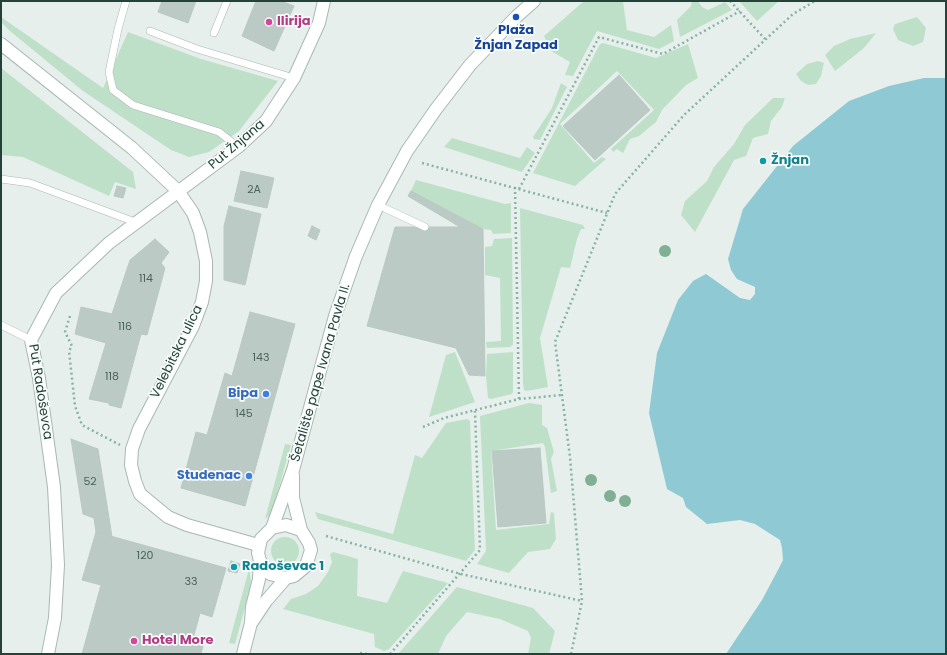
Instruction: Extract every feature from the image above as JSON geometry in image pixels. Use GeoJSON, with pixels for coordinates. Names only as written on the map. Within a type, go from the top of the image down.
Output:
{"type":"FeatureCollection","features":[{"type":"Feature","properties":{"kind":"street","name":"Put Žnjana"},"geometry":{"type":"LineString","coordinates":[[178,191],[238,147],[266,121],[294,78],[319,23],[324,1]]}},
{"type":"Feature","properties":{"kind":"street","name":"Šetalište pape Ivana Pavla II."},"geometry":{"type":"LineString","coordinates":[[243,654],[251,623],[252,607],[259,579],[260,561],[258,545],[265,532],[272,528],[293,470],[334,316],[356,256],[378,205],[407,151],[436,108],[470,66],[516,17],[534,1]]}},
{"type":"Feature","properties":{"kind":"street","name":"Velebitska ulica"},"geometry":{"type":"LineString","coordinates":[[1,44],[132,148],[178,191],[193,213],[200,232],[206,261],[206,281],[202,302],[193,326],[139,429],[132,449],[131,465],[134,481],[140,494],[168,517],[187,525],[258,545]]}},
{"type":"Feature","properties":{"kind":"street","name":"Put Radoševca"},"geometry":{"type":"LineString","coordinates":[[48,654],[55,618],[58,565],[54,487],[39,378],[31,340],[56,293],[109,243],[178,191]]}},
{"type":"Feature","properties":{"kind":"street","name":"Šetalište pape Ivana Pavla II."},"geometry":{"type":"LineString","coordinates":[[251,623],[270,596],[286,578],[300,572],[306,566],[310,558],[309,543],[301,530],[293,498],[293,470]]}},
{"type":"Feature","properties":{"kind":"street"},"geometry":{"type":"LineString","coordinates":[[272,528],[286,525],[301,530]]}},
{"type":"Feature","properties":{"kind":"street"},"geometry":{"type":"LineString","coordinates":[[260,561],[270,574],[286,578]]}},
{"type":"Feature","properties":{"kind":"lane"},"geometry":{"type":"LineString","coordinates":[[126,1],[118,29],[109,72],[113,90],[133,105],[219,132],[238,147]]}},
{"type":"Feature","properties":{"kind":"lane"},"geometry":{"type":"LineString","coordinates":[[214,33],[227,1]]}},
{"type":"Feature","properties":{"kind":"lane"},"geometry":{"type":"LineString","coordinates":[[150,32],[197,49],[294,78]]}},
{"type":"Feature","properties":{"kind":"lane"},"geometry":{"type":"LineString","coordinates":[[1,179],[30,183],[135,222]]}},
{"type":"Feature","properties":{"kind":"lane"},"geometry":{"type":"LineString","coordinates":[[378,205],[425,227]]}},
{"type":"Feature","properties":{"kind":"lane"},"geometry":{"type":"LineString","coordinates":[[1,325],[31,340]]}},
{"type":"Feature","properties":{"kind":"path"},"geometry":{"type":"LineString","coordinates":[[730,1],[765,39]]}},
{"type":"Feature","properties":{"kind":"path"},"geometry":{"type":"LineString","coordinates":[[571,654],[582,601],[570,457],[555,342],[615,194],[684,115],[793,14],[815,1]]}},
{"type":"Feature","properties":{"kind":"path"},"geometry":{"type":"LineString","coordinates":[[520,189],[599,37],[663,54],[740,11]]}},
{"type":"Feature","properties":{"kind":"path"},"geometry":{"type":"LineString","coordinates":[[422,163],[607,213]]}},
{"type":"Feature","properties":{"kind":"path"},"geometry":{"type":"LineString","coordinates":[[515,187],[519,399]]}},
{"type":"Feature","properties":{"kind":"path"},"geometry":{"type":"LineString","coordinates":[[70,316],[65,332],[72,346],[69,352],[75,406],[82,425],[124,447]]}},
{"type":"Feature","properties":{"kind":"path"},"geometry":{"type":"LineString","coordinates":[[423,427],[444,418],[475,412],[519,399],[562,394]]}},
{"type":"Feature","properties":{"kind":"path"},"geometry":{"type":"LineString","coordinates":[[390,654],[461,574],[480,550],[475,412]]}},
{"type":"Feature","properties":{"kind":"path"},"geometry":{"type":"LineString","coordinates":[[326,536],[461,574],[582,601]]}},
{"type":"Feature","properties":{"kind":"path"},"geometry":{"type":"LineString","coordinates":[[360,653],[366,654]]}},
{"type":"Feature","properties":{"kind":"green space"},"geometry":{"type":"Polygon","coordinates":[[[584,1],[623,1],[627,30],[654,37],[671,25],[674,41],[659,49],[597,31],[573,76],[565,75],[570,62],[551,51],[544,36],[584,1]]]}},
{"type":"Feature","properties":{"kind":"green space"},"geometry":{"type":"Polygon","coordinates":[[[692,1],[698,1],[702,7],[708,10],[725,2],[732,10],[680,37],[677,20],[691,6],[692,1]]]}},
{"type":"Feature","properties":{"kind":"green space"},"geometry":{"type":"Polygon","coordinates":[[[739,1],[779,1],[757,21],[739,1]]]}},
{"type":"Feature","properties":{"kind":"green space"},"geometry":{"type":"Polygon","coordinates":[[[1,17],[103,88],[128,32],[201,59],[278,81],[239,131],[209,152],[189,157],[171,150],[83,91],[10,31],[1,22],[1,17]]]}},
{"type":"Feature","properties":{"kind":"green space"},"geometry":{"type":"Polygon","coordinates":[[[917,17],[926,28],[923,42],[913,46],[898,40],[893,29],[895,24],[917,17]]]}},
{"type":"Feature","properties":{"kind":"green space"},"geometry":{"type":"Polygon","coordinates":[[[876,33],[864,48],[835,71],[825,55],[834,46],[850,39],[876,33]]]}},
{"type":"Feature","properties":{"kind":"green space"},"geometry":{"type":"Polygon","coordinates":[[[603,43],[656,58],[688,44],[698,78],[686,85],[662,110],[656,122],[639,136],[630,139],[623,153],[617,149],[613,152],[611,149],[654,110],[617,71],[560,124],[594,163],[602,157],[606,159],[575,186],[533,173],[600,44],[603,43]]]}},
{"type":"Feature","properties":{"kind":"green space"},"geometry":{"type":"Polygon","coordinates":[[[818,61],[824,63],[821,76],[816,84],[808,85],[801,81],[796,74],[807,64],[818,61]]]}},
{"type":"Feature","properties":{"kind":"green space"},"geometry":{"type":"Polygon","coordinates":[[[1,68],[133,172],[136,189],[115,182],[109,196],[23,157],[1,155],[1,68]]]}},
{"type":"Feature","properties":{"kind":"green space"},"geometry":{"type":"Polygon","coordinates":[[[561,83],[567,87],[540,140],[534,139],[533,137],[552,108],[561,83]]]}},
{"type":"Feature","properties":{"kind":"green space"},"geometry":{"type":"Polygon","coordinates":[[[773,98],[785,98],[782,107],[771,121],[768,134],[753,138],[746,156],[734,160],[695,232],[681,215],[685,201],[707,181],[714,167],[734,144],[745,125],[773,98]]]}},
{"type":"Feature","properties":{"kind":"green space"},"geometry":{"type":"Polygon","coordinates":[[[452,138],[520,158],[527,147],[535,153],[522,172],[444,147],[452,138]]]}},
{"type":"Feature","properties":{"kind":"green space"},"geometry":{"type":"Polygon","coordinates":[[[416,180],[505,204],[511,203],[511,233],[493,234],[491,230],[483,229],[411,191],[416,180]]]}},
{"type":"Feature","properties":{"kind":"green space"},"geometry":{"type":"Polygon","coordinates":[[[520,208],[583,225],[585,229],[581,229],[577,239],[570,268],[561,267],[540,338],[548,387],[527,391],[524,390],[523,383],[520,208]]]}},
{"type":"Feature","properties":{"kind":"green space"},"geometry":{"type":"Polygon","coordinates":[[[512,238],[513,345],[510,347],[487,348],[486,342],[501,341],[500,278],[485,275],[485,247],[492,246],[494,239],[512,238]]]}},
{"type":"Feature","properties":{"kind":"green space"},"geometry":{"type":"Polygon","coordinates":[[[455,352],[475,402],[429,417],[446,355],[455,352]]]}},
{"type":"Feature","properties":{"kind":"green space"},"geometry":{"type":"Polygon","coordinates":[[[513,352],[512,394],[491,399],[488,398],[486,376],[487,354],[513,352]]]}},
{"type":"Feature","properties":{"kind":"green space"},"geometry":{"type":"Polygon","coordinates":[[[529,403],[542,405],[542,425],[547,428],[554,452],[551,459],[557,491],[551,493],[545,447],[543,443],[491,451],[496,530],[549,524],[551,512],[554,513],[556,539],[550,549],[528,552],[509,573],[477,564],[486,551],[480,416],[529,403]]]}},
{"type":"Feature","properties":{"kind":"green space"},"geometry":{"type":"Polygon","coordinates":[[[467,419],[470,421],[475,550],[466,561],[318,519],[315,512],[393,534],[415,455],[422,458],[446,423],[467,419]]]}},
{"type":"Feature","properties":{"kind":"green space"},"geometry":{"type":"Polygon","coordinates":[[[285,444],[291,445],[272,513],[265,519],[285,444]]]}},
{"type":"Feature","properties":{"kind":"green space"},"geometry":{"type":"Polygon","coordinates":[[[285,537],[295,541],[299,551],[295,561],[285,565],[275,561],[271,551],[275,541],[285,537]]]}},
{"type":"Feature","properties":{"kind":"green space"},"geometry":{"type":"Polygon","coordinates":[[[333,552],[358,559],[357,596],[387,603],[403,571],[448,583],[389,649],[384,651],[375,647],[374,634],[283,609],[291,599],[306,594],[318,586],[328,572],[332,562],[330,554],[333,552]]]}},
{"type":"Feature","properties":{"kind":"green space"},"geometry":{"type":"Polygon","coordinates":[[[249,569],[251,580],[250,589],[235,644],[229,643],[249,569]]]}},
{"type":"Feature","properties":{"kind":"green space"},"geometry":{"type":"Polygon","coordinates":[[[457,587],[533,608],[555,631],[549,654],[528,654],[531,638],[528,631],[500,619],[467,612],[446,636],[438,654],[398,654],[457,587]]]}},
{"type":"Feature","properties":{"kind":"water"},"geometry":{"type":"Polygon","coordinates":[[[924,78],[946,78],[946,654],[726,654],[762,600],[778,570],[783,560],[782,548],[780,540],[755,524],[740,520],[707,524],[686,507],[683,498],[667,489],[649,413],[657,353],[678,300],[693,281],[706,274],[740,298],[750,300],[755,294],[755,287],[737,279],[731,270],[728,259],[743,209],[793,146],[849,101],[889,86],[924,78]]]}},
{"type":"Feature","properties":{"kind":"building"},"geometry":{"type":"Polygon","coordinates":[[[162,1],[196,1],[188,23],[158,12],[162,1]]]}},
{"type":"Feature","properties":{"kind":"building"},"geometry":{"type":"Polygon","coordinates":[[[256,1],[281,1],[294,6],[274,51],[242,36],[256,1]]]}},
{"type":"Feature","properties":{"kind":"building"},"geometry":{"type":"Polygon","coordinates":[[[619,75],[650,110],[595,160],[563,126],[619,75]]]}},
{"type":"Feature","properties":{"kind":"building"},"geometry":{"type":"Polygon","coordinates":[[[241,171],[274,178],[267,208],[234,201],[241,171]]]}},
{"type":"Feature","properties":{"kind":"building"},"geometry":{"type":"Polygon","coordinates":[[[117,186],[126,188],[123,198],[114,196],[117,186]]]}},
{"type":"Feature","properties":{"kind":"building"},"geometry":{"type":"Polygon","coordinates":[[[411,191],[483,229],[485,376],[469,375],[456,348],[367,326],[395,227],[460,227],[408,196],[411,191]]]}},
{"type":"Feature","properties":{"kind":"building"},"geometry":{"type":"Polygon","coordinates":[[[229,206],[261,214],[245,285],[224,280],[224,226],[229,206]]]}},
{"type":"Feature","properties":{"kind":"building"},"geometry":{"type":"Polygon","coordinates":[[[312,226],[320,230],[316,240],[308,236],[312,226]]]}},
{"type":"Feature","properties":{"kind":"building"},"geometry":{"type":"Polygon","coordinates":[[[155,239],[169,252],[161,263],[165,268],[147,335],[141,334],[121,408],[109,405],[109,403],[89,399],[106,343],[75,334],[81,307],[112,314],[130,260],[155,239]]]}},
{"type":"Feature","properties":{"kind":"building"},"geometry":{"type":"Polygon","coordinates":[[[250,312],[295,324],[245,506],[181,488],[196,432],[207,435],[225,373],[232,376],[250,312]]]}},
{"type":"Feature","properties":{"kind":"building"},"geometry":{"type":"Polygon","coordinates":[[[71,439],[98,449],[112,537],[96,532],[94,518],[83,514],[71,439]]]}},
{"type":"Feature","properties":{"kind":"building"},"geometry":{"type":"Polygon","coordinates":[[[540,448],[546,523],[498,527],[492,451],[540,448]]]}},
{"type":"Feature","properties":{"kind":"building"},"geometry":{"type":"Polygon","coordinates":[[[96,532],[226,568],[212,617],[200,613],[194,635],[205,638],[201,654],[82,654],[101,585],[82,580],[96,532]]]}},
{"type":"Feature","properties":{"kind":"building","name":"Radoševac 1"},"geometry":{"type":"Polygon","coordinates":[[[231,561],[240,564],[237,573],[228,571],[231,561]]]}},
{"type":"Feature","properties":{"kind":"place","name":"Plaža Žnjan Zapad"},"geometry":{"type":"Point","coordinates":[516,17]}},
{"type":"Feature","properties":{"kind":"place","name":"Ilirija"},"geometry":{"type":"Point","coordinates":[269,22]}},
{"type":"Feature","properties":{"kind":"place","name":"Žnjan"},"geometry":{"type":"Point","coordinates":[763,161]}},
{"type":"Feature","properties":{"kind":"place","name":"Bipa"},"geometry":{"type":"Point","coordinates":[266,394]}},
{"type":"Feature","properties":{"kind":"place","name":"Studenac"},"geometry":{"type":"Point","coordinates":[249,476]}},
{"type":"Feature","properties":{"kind":"place","name":"Radoševac 1"},"geometry":{"type":"Point","coordinates":[234,567]}},
{"type":"Feature","properties":{"kind":"place","name":"Hotel More"},"geometry":{"type":"Point","coordinates":[134,641]}}]}
